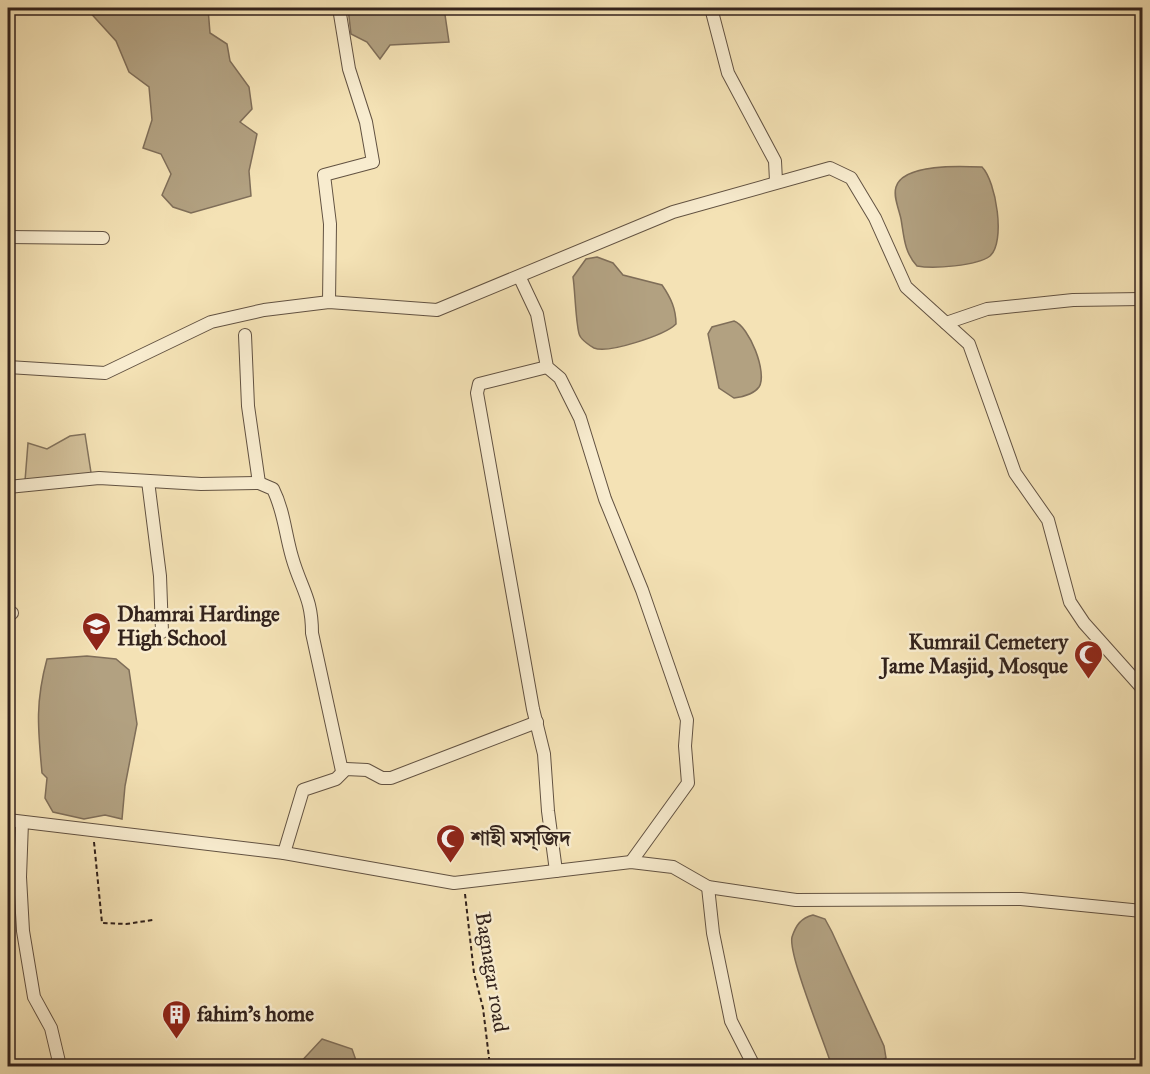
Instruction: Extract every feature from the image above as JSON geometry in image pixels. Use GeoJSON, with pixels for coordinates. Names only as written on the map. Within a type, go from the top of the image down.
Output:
{"type":"FeatureCollection","features":[{"type":"Feature","properties":{"kind":"street"},"geometry":{"type":"LineString","coordinates":[[329,302],[330,224],[324,175],[373,162],[366,122],[350,69],[339,8]]}},
{"type":"Feature","properties":{"kind":"street"},"geometry":{"type":"LineString","coordinates":[[711,8],[728,73],[775,161],[776,181]]}},
{"type":"Feature","properties":{"kind":"street"},"geometry":{"type":"LineString","coordinates":[[8,367],[105,373],[212,322],[264,310],[329,302],[437,310],[520,278],[608,237],[673,212],[776,181],[830,168],[851,178],[875,218],[906,287],[969,344],[1016,473],[1048,520],[1070,602],[1084,623],[1143,688]]}},
{"type":"Feature","properties":{"kind":"street"},"geometry":{"type":"LineString","coordinates":[[8,237],[103,238]]}},
{"type":"Feature","properties":{"kind":"street"},"geometry":{"type":"LineString","coordinates":[[520,278],[537,314],[547,367],[560,378],[580,418],[605,499],[642,590],[687,720],[685,746],[688,783],[631,862]]}},
{"type":"Feature","properties":{"kind":"street"},"geometry":{"type":"LineString","coordinates":[[946,323],[987,309],[1073,300],[1143,299]]}},
{"type":"Feature","properties":{"kind":"street"},"geometry":{"type":"LineString","coordinates":[[245,335],[248,406],[259,483]]}},
{"type":"Feature","properties":{"kind":"street"},"geometry":{"type":"LineString","coordinates":[[547,367],[489,380],[479,384],[477,393],[544,754],[548,811],[556,871]]}},
{"type":"Feature","properties":{"kind":"street"},"geometry":{"type":"LineString","coordinates":[[8,487],[99,478],[126,478],[148,482],[259,483],[273,489],[282,507],[292,558],[308,595],[312,612],[312,633],[342,771]]}},
{"type":"Feature","properties":{"kind":"street"},"geometry":{"type":"LineString","coordinates":[[148,482],[160,576],[162,632]]}},
{"type":"Feature","properties":{"kind":"street"},"geometry":{"type":"LineString","coordinates":[[284,854],[303,790],[336,778],[342,771],[367,770],[382,778],[391,778],[537,722]]}},
{"type":"Feature","properties":{"kind":"street"},"geometry":{"type":"LineString","coordinates":[[8,820],[284,854],[454,883],[631,862],[673,867],[708,887],[796,900],[1021,899],[1143,911]]}},
{"type":"Feature","properties":{"kind":"street"},"geometry":{"type":"LineString","coordinates":[[22,822],[20,877],[23,931],[34,997],[51,1028],[60,1066]]}},
{"type":"Feature","properties":{"kind":"street"},"geometry":{"type":"LineString","coordinates":[[708,887],[713,933],[731,1021],[754,1066]]}},
{"type":"Feature","properties":{"kind":"path"},"geometry":{"type":"LineString","coordinates":[[93,830],[102,923],[126,924],[153,920]]}},
{"type":"Feature","properties":{"kind":"path","name":"Bagnagar road"},"geometry":{"type":"LineString","coordinates":[[464,882],[474,973],[483,1008],[490,1066]]}},
{"type":"Feature","properties":{"kind":"shaded area"},"geometry":{"type":"Polygon","coordinates":[[[86,8],[208,8],[210,33],[227,44],[230,61],[249,87],[252,109],[240,122],[257,134],[249,171],[251,196],[191,213],[173,207],[162,195],[171,174],[161,154],[143,148],[152,120],[149,87],[129,72],[116,41],[86,8]]]}},
{"type":"Feature","properties":{"kind":"shaded area"},"geometry":{"type":"Polygon","coordinates":[[[348,8],[444,8],[449,42],[390,45],[380,59],[367,42],[351,34],[348,8]]]}},
{"type":"Feature","properties":{"kind":"shaded area"},"geometry":{"type":"Polygon","coordinates":[[[982,167],[987,174],[995,198],[998,225],[995,249],[990,256],[975,262],[944,267],[917,266],[907,249],[896,199],[896,187],[901,179],[921,170],[934,168],[982,167]]]}},
{"type":"Feature","properties":{"kind":"shaded area"},"geometry":{"type":"Polygon","coordinates":[[[597,257],[613,263],[623,275],[662,285],[672,304],[676,324],[661,333],[623,346],[601,349],[586,343],[579,332],[573,277],[586,259],[597,257]]]}},
{"type":"Feature","properties":{"kind":"shaded area"},"geometry":{"type":"Polygon","coordinates":[[[734,321],[746,331],[751,340],[759,361],[761,380],[754,392],[734,398],[719,388],[708,334],[712,327],[734,321]]]}},
{"type":"Feature","properties":{"kind":"shaded area"},"geometry":{"type":"Polygon","coordinates":[[[85,434],[92,479],[25,481],[28,443],[47,449],[70,436],[85,434]]]}},
{"type":"Feature","properties":{"kind":"shaded area"},"geometry":{"type":"Polygon","coordinates":[[[87,656],[116,659],[129,670],[137,724],[125,786],[122,819],[105,815],[84,819],[53,812],[45,798],[47,778],[42,773],[38,716],[47,659],[87,656]]]}},
{"type":"Feature","properties":{"kind":"shaded area"},"geometry":{"type":"Polygon","coordinates":[[[813,915],[825,919],[884,1046],[886,1058],[880,1062],[867,1065],[833,1066],[830,1061],[800,978],[792,946],[792,937],[797,926],[802,920],[813,915]]]}},
{"type":"Feature","properties":{"kind":"shaded area"},"geometry":{"type":"Polygon","coordinates":[[[322,1039],[352,1049],[358,1066],[297,1066],[322,1039]]]}},
{"type":"Feature","properties":{"kind":"place","name":"Dhamrai Hardinge High School"},"geometry":{"type":"Point","coordinates":[96,652]}},
{"type":"Feature","properties":{"kind":"place","name":"Kumrail Cemetery Jame Masjid, Mosque"},"geometry":{"type":"Point","coordinates":[1089,680]}},
{"type":"Feature","properties":{"kind":"place","name":"শাহী মস্জিদ"},"geometry":{"type":"Point","coordinates":[450,864]}},
{"type":"Feature","properties":{"kind":"place","name":"fahim's home"},"geometry":{"type":"Point","coordinates":[176,1040]}}]}
